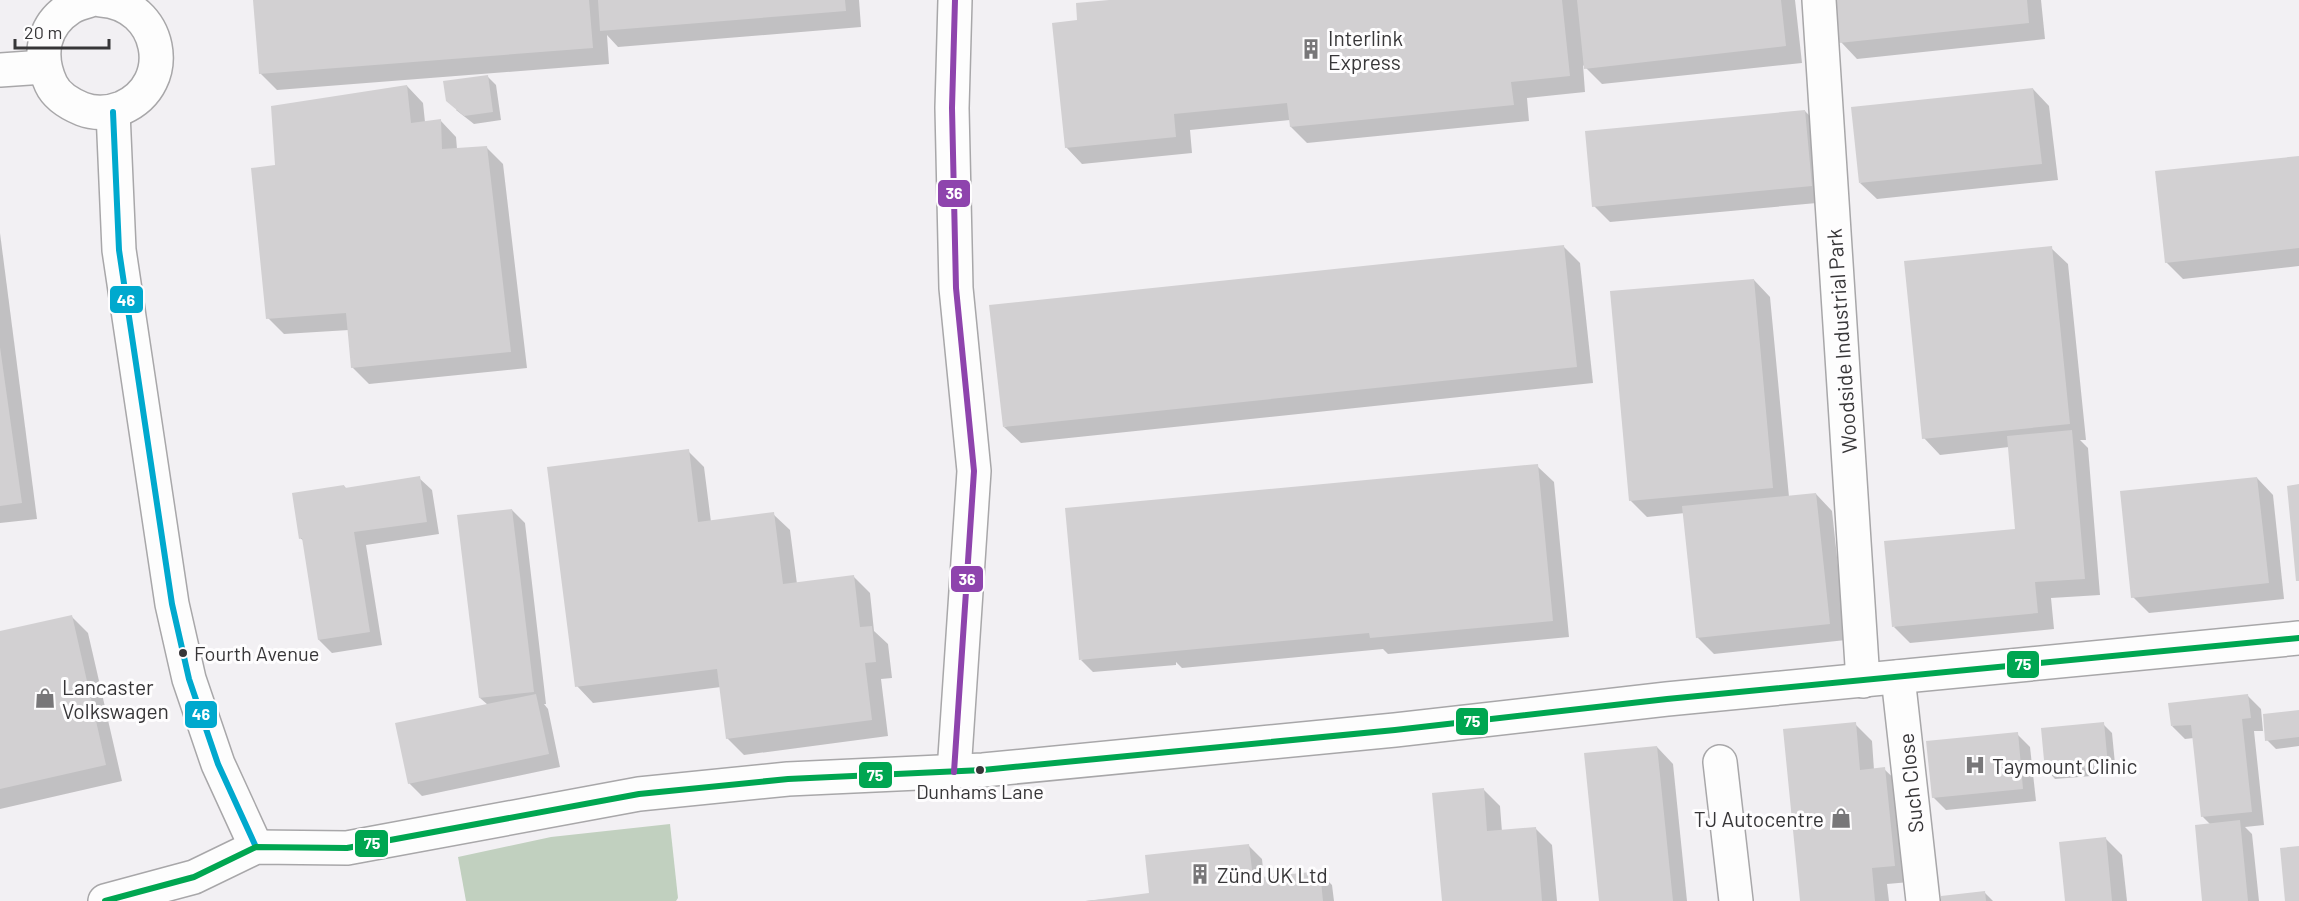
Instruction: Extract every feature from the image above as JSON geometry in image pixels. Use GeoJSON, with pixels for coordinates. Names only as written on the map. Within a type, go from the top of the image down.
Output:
{"type":"FeatureCollection","features":[{"type":"Feature","properties":{"kind":"street"},"geometry":{"type":"LineString","coordinates":[[91,0],[70,8],[54,23],[44,44],[44,67],[53,88],[69,104],[90,112],[113,112],[132,104],[147,89],[156,70],[157,49],[150,28],[135,11],[115,1],[101,0]]}},
{"type":"Feature","properties":{"kind":"street"},"geometry":{"type":"LineString","coordinates":[[954,772],[974,471],[956,288],[952,108],[955,0]]}},
{"type":"Feature","properties":{"kind":"street","name":"Woodside Industrial Park"},"geometry":{"type":"LineString","coordinates":[[1818,0],[1863,681]]}},
{"type":"Feature","properties":{"kind":"street"},"geometry":{"type":"LineString","coordinates":[[0,70],[44,67]]}},
{"type":"Feature","properties":{"kind":"street"},"geometry":{"type":"LineString","coordinates":[[113,112],[119,250],[172,604],[189,679],[218,764],[256,847]]}},
{"type":"Feature","properties":{"kind":"street"},"geometry":{"type":"LineString","coordinates":[[105,901],[194,878],[256,847],[346,848],[639,794],[788,779],[954,772],[1395,730],[1647,701],[2299,638]]}},
{"type":"Feature","properties":{"kind":"street","name":"Such Close"},"geometry":{"type":"LineString","coordinates":[[1898,677],[1920,897]]}},
{"type":"Feature","properties":{"kind":"street"},"geometry":{"type":"LineString","coordinates":[[1720,762],[1736,901]]}},
{"type":"Feature","properties":{"kind":"green space"},"geometry":{"type":"Polygon","coordinates":[[[670,824],[678,898],[676,901],[466,901],[458,857],[551,837],[670,824]]]}},
{"type":"Feature","properties":{"kind":"building"},"geometry":{"type":"Polygon","coordinates":[[[253,0],[589,0],[593,48],[259,74],[253,0]]]}},
{"type":"Feature","properties":{"kind":"building"},"geometry":{"type":"Polygon","coordinates":[[[598,0],[845,0],[846,11],[600,31],[598,0]]]}},
{"type":"Feature","properties":{"kind":"building","name":"Interlink Express"},"geometry":{"type":"Polygon","coordinates":[[[1109,0],[1562,0],[1570,76],[1511,82],[1514,105],[1290,127],[1287,103],[1174,114],[1176,137],[1065,148],[1052,23],[1077,20],[1076,3],[1109,0]]]}},
{"type":"Feature","properties":{"kind":"building"},"geometry":{"type":"Polygon","coordinates":[[[1577,0],[1781,0],[1786,46],[1584,69],[1577,0]]]}},
{"type":"Feature","properties":{"kind":"building"},"geometry":{"type":"Polygon","coordinates":[[[1835,0],[2027,0],[2029,23],[1839,43],[1835,0]]]}},
{"type":"Feature","properties":{"kind":"building"},"geometry":{"type":"Polygon","coordinates":[[[488,75],[493,112],[464,116],[446,101],[443,81],[488,75]]]}},
{"type":"Feature","properties":{"kind":"building"},"geometry":{"type":"Polygon","coordinates":[[[407,85],[411,123],[441,119],[442,149],[487,146],[511,352],[351,368],[346,313],[266,319],[251,168],[275,165],[271,106],[407,85]]]}},
{"type":"Feature","properties":{"kind":"building"},"geometry":{"type":"Polygon","coordinates":[[[2033,88],[2042,164],[1859,183],[1851,107],[2033,88]]]}},
{"type":"Feature","properties":{"kind":"building"},"geometry":{"type":"Polygon","coordinates":[[[1805,110],[1812,186],[1592,207],[1585,131],[1805,110]]]}},
{"type":"Feature","properties":{"kind":"building"},"geometry":{"type":"Polygon","coordinates":[[[2299,156],[2299,248],[2165,263],[2155,171],[2299,156]]]}},
{"type":"Feature","properties":{"kind":"building"},"geometry":{"type":"Polygon","coordinates":[[[1564,245],[1577,367],[1003,427],[989,305],[1564,245]]]}},
{"type":"Feature","properties":{"kind":"building"},"geometry":{"type":"Polygon","coordinates":[[[2052,246],[2070,424],[1922,439],[1904,261],[2052,246]]]}},
{"type":"Feature","properties":{"kind":"building"},"geometry":{"type":"Polygon","coordinates":[[[1754,279],[1773,488],[1629,501],[1610,291],[1754,279]]]}},
{"type":"Feature","properties":{"kind":"building"},"geometry":{"type":"Polygon","coordinates":[[[0,347],[22,503],[0,506],[0,347]]]}},
{"type":"Feature","properties":{"kind":"building"},"geometry":{"type":"Polygon","coordinates":[[[2072,430],[2085,579],[2035,582],[2038,613],[1892,627],[1884,541],[2015,529],[2007,436],[2072,430]]]}},
{"type":"Feature","properties":{"kind":"building"},"geometry":{"type":"Polygon","coordinates":[[[689,449],[698,522],[774,512],[783,584],[854,575],[860,627],[872,626],[876,662],[865,663],[872,720],[726,739],[717,669],[575,687],[547,467],[689,449]]]}},
{"type":"Feature","properties":{"kind":"building"},"geometry":{"type":"Polygon","coordinates":[[[1538,464],[1553,621],[1370,638],[1369,633],[1079,660],[1065,508],[1538,464]]]}},
{"type":"Feature","properties":{"kind":"building"},"geometry":{"type":"Polygon","coordinates":[[[420,476],[427,522],[354,532],[370,632],[318,640],[302,538],[299,539],[292,493],[344,485],[345,488],[420,476]]]}},
{"type":"Feature","properties":{"kind":"building"},"geometry":{"type":"Polygon","coordinates":[[[2257,477],[2269,583],[2131,598],[2120,491],[2257,477]]]}},
{"type":"Feature","properties":{"kind":"building"},"geometry":{"type":"Polygon","coordinates":[[[2299,484],[2299,581],[2296,581],[2287,486],[2299,484]]]}},
{"type":"Feature","properties":{"kind":"building"},"geometry":{"type":"Polygon","coordinates":[[[1816,493],[1830,624],[1696,638],[1682,506],[1816,493]]]}},
{"type":"Feature","properties":{"kind":"building"},"geometry":{"type":"Polygon","coordinates":[[[512,509],[534,692],[479,698],[457,515],[512,509]]]}},
{"type":"Feature","properties":{"kind":"building","name":"Lancaster Volkswagen"},"geometry":{"type":"Polygon","coordinates":[[[72,615],[106,765],[0,789],[0,631],[72,615]]]}},
{"type":"Feature","properties":{"kind":"building"},"geometry":{"type":"Polygon","coordinates":[[[536,694],[549,754],[408,784],[395,723],[536,694]]]}},
{"type":"Feature","properties":{"kind":"building"},"geometry":{"type":"Polygon","coordinates":[[[2248,694],[2251,718],[2242,719],[2252,812],[2201,817],[2191,725],[2171,726],[2168,703],[2248,694]]]}},
{"type":"Feature","properties":{"kind":"building"},"geometry":{"type":"Polygon","coordinates":[[[2299,710],[2299,737],[2265,741],[2263,714],[2299,710]]]}},
{"type":"Feature","properties":{"kind":"building","name":"TJ Autocentre"},"geometry":{"type":"Polygon","coordinates":[[[1856,722],[1860,770],[1885,767],[1895,866],[1872,868],[1875,901],[1800,901],[1783,729],[1856,722]]]}},
{"type":"Feature","properties":{"kind":"building"},"geometry":{"type":"Polygon","coordinates":[[[2104,722],[2108,766],[2045,771],[2041,728],[2104,722]]]}},
{"type":"Feature","properties":{"kind":"building","name":"Taymount Clinic"},"geometry":{"type":"Polygon","coordinates":[[[2018,732],[2023,789],[1932,798],[1926,741],[2018,732]]]}},
{"type":"Feature","properties":{"kind":"building"},"geometry":{"type":"Polygon","coordinates":[[[1657,746],[1673,901],[1599,901],[1584,753],[1657,746]]]}},
{"type":"Feature","properties":{"kind":"building"},"geometry":{"type":"Polygon","coordinates":[[[1484,788],[1487,831],[1536,827],[1542,901],[1442,901],[1432,793],[1484,788]]]}},
{"type":"Feature","properties":{"kind":"building"},"geometry":{"type":"Polygon","coordinates":[[[2240,820],[2248,901],[2202,901],[2195,825],[2240,820]]]}},
{"type":"Feature","properties":{"kind":"building"},"geometry":{"type":"Polygon","coordinates":[[[2106,837],[2112,901],[2065,901],[2059,842],[2106,837]]]}},
{"type":"Feature","properties":{"kind":"building","name":"Zünd UK Ltd"},"geometry":{"type":"Polygon","coordinates":[[[1249,844],[1253,878],[1320,871],[1323,901],[1086,901],[1149,893],[1145,855],[1249,844]]]}},
{"type":"Feature","properties":{"kind":"building"},"geometry":{"type":"Polygon","coordinates":[[[2299,846],[2299,901],[2285,901],[2280,848],[2299,846]]]}},
{"type":"Feature","properties":{"kind":"building"},"geometry":{"type":"Polygon","coordinates":[[[1985,891],[1986,901],[1941,901],[1941,896],[1985,891]]]}},
{"type":"Feature","properties":{"kind":"transit line","name":"36"},"geometry":{"type":"LineString","coordinates":[[954,772],[974,471],[956,288],[952,108],[955,0]]}},
{"type":"Feature","properties":{"kind":"transit line","name":"46"},"geometry":{"type":"LineString","coordinates":[[113,112],[119,250],[172,604],[189,679],[218,764],[256,847]]}},
{"type":"Feature","properties":{"kind":"transit line","name":"75"},"geometry":{"type":"LineString","coordinates":[[105,901],[194,877],[256,847],[347,848],[639,794],[788,779],[983,770],[1395,730],[1667,699],[2299,638]]}},
{"type":"Feature","properties":{"kind":"place","name":"Interlink Express"},"geometry":{"type":"Point","coordinates":[1311,49]}},
{"type":"Feature","properties":{"kind":"place","name":"Fourth Avenue"},"geometry":{"type":"Point","coordinates":[183,653]}},
{"type":"Feature","properties":{"kind":"place","name":"Lancaster Volkswagen"},"geometry":{"type":"Point","coordinates":[45,698]}},
{"type":"Feature","properties":{"kind":"place","name":"Taymount Clinic"},"geometry":{"type":"Point","coordinates":[1975,765]}},
{"type":"Feature","properties":{"kind":"place","name":"Dunhams Lane"},"geometry":{"type":"Point","coordinates":[980,770]}},
{"type":"Feature","properties":{"kind":"place","name":"TJ Autocentre"},"geometry":{"type":"Point","coordinates":[1841,818]}},
{"type":"Feature","properties":{"kind":"place","name":"Zünd UK Ltd"},"geometry":{"type":"Point","coordinates":[1200,874]}}]}
